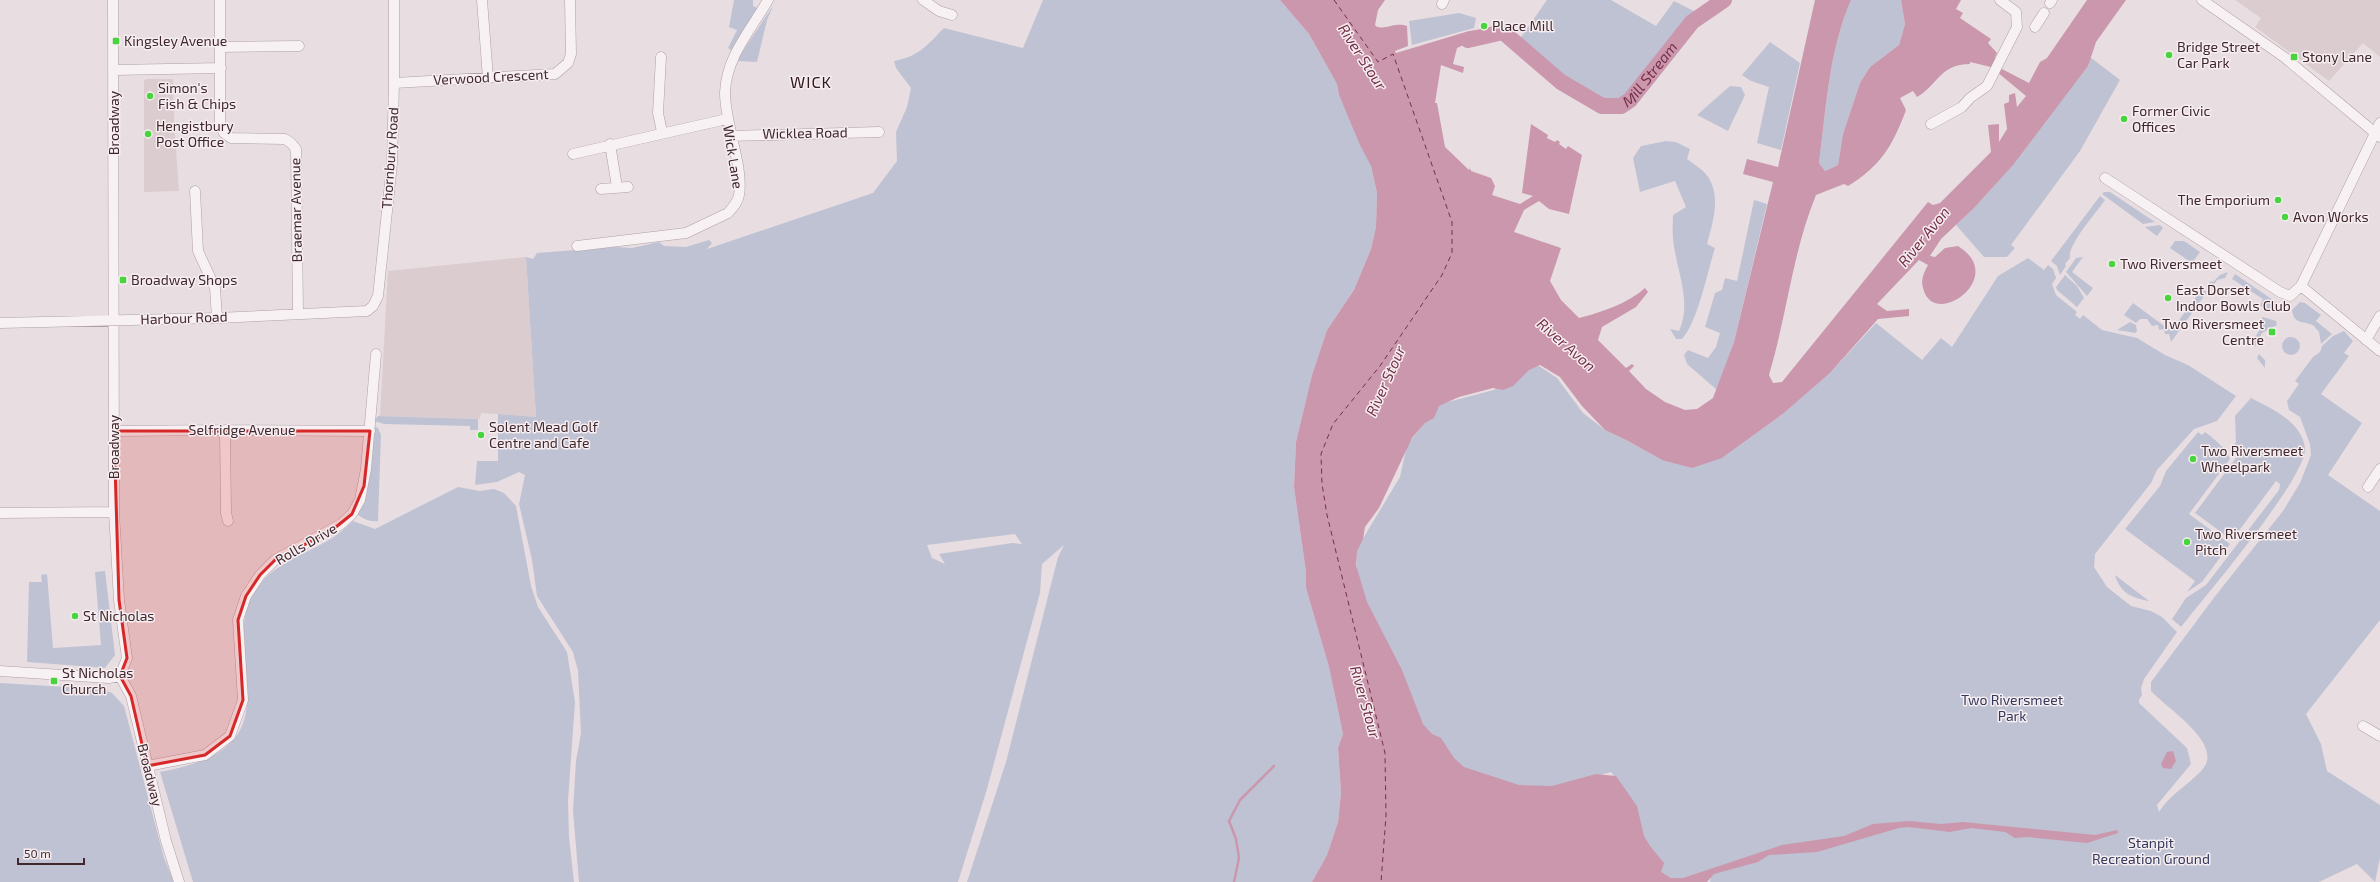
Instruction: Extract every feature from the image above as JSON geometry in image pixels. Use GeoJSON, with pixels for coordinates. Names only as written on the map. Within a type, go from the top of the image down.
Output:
{"type":"FeatureCollection","features":[{"type":"Feature","properties":{"kind":"street","name":"Broadway"},"geometry":{"type":"LineString","coordinates":[[113,0],[114,512],[119,600],[127,658],[120,676],[131,696],[166,841],[180,882]]}},
{"type":"Feature","properties":{"kind":"street","name":"Braemar Avenue"},"geometry":{"type":"LineString","coordinates":[[220,0],[220,125],[224,133],[231,138],[284,139],[291,143],[296,149],[298,314]]}},
{"type":"Feature","properties":{"kind":"street","name":"Thornbury Road"},"geometry":{"type":"LineString","coordinates":[[367,310],[373,306],[378,296],[392,164],[394,0]]}},
{"type":"Feature","properties":{"kind":"street"},"geometry":{"type":"LineString","coordinates":[[482,0],[488,78]]}},
{"type":"Feature","properties":{"kind":"street","name":"Verwood Crescent"},"geometry":{"type":"LineString","coordinates":[[394,83],[554,74],[562,70],[568,64],[571,54],[570,0]]}},
{"type":"Feature","properties":{"kind":"street","name":"Wick Lane"},"geometry":{"type":"LineString","coordinates":[[577,246],[686,233],[728,213],[737,202],[740,186],[727,118],[725,92],[731,59],[768,0]]}},
{"type":"Feature","properties":{"kind":"street"},"geometry":{"type":"LineString","coordinates":[[923,0],[939,11],[952,14]]}},
{"type":"Feature","properties":{"kind":"street"},"geometry":{"type":"LineString","coordinates":[[1932,124],[1962,107],[1970,98],[1986,88],[2017,27],[2018,19],[2016,12],[2000,0]]}},
{"type":"Feature","properties":{"kind":"street"},"geometry":{"type":"LineString","coordinates":[[2202,0],[2284,57],[2378,135]]}},
{"type":"Feature","properties":{"kind":"street"},"geometry":{"type":"LineString","coordinates":[[2036,27],[2044,13]]}},
{"type":"Feature","properties":{"kind":"street"},"geometry":{"type":"LineString","coordinates":[[220,47],[299,46]]}},
{"type":"Feature","properties":{"kind":"street"},"geometry":{"type":"LineString","coordinates":[[661,57],[658,113],[662,132]]}},
{"type":"Feature","properties":{"kind":"street"},"geometry":{"type":"LineString","coordinates":[[114,70],[221,68]]}},
{"type":"Feature","properties":{"kind":"street"},"geometry":{"type":"LineString","coordinates":[[573,154],[610,144],[727,118]]}},
{"type":"Feature","properties":{"kind":"street"},"geometry":{"type":"LineString","coordinates":[[2105,178],[2280,292],[2290,296],[2301,286],[2378,135],[2380,123]]}},
{"type":"Feature","properties":{"kind":"street","name":"Wicklea Road"},"geometry":{"type":"LineString","coordinates":[[730,136],[879,132]]}},
{"type":"Feature","properties":{"kind":"street"},"geometry":{"type":"LineString","coordinates":[[610,144],[617,186]]}},
{"type":"Feature","properties":{"kind":"street"},"geometry":{"type":"LineString","coordinates":[[601,189],[617,186],[628,187]]}},
{"type":"Feature","properties":{"kind":"street"},"geometry":{"type":"LineString","coordinates":[[195,191],[198,251],[215,288],[217,318]]}},
{"type":"Feature","properties":{"kind":"street"},"geometry":{"type":"LineString","coordinates":[[2301,286],[2380,351]]}},
{"type":"Feature","properties":{"kind":"street","name":"Harbour Road"},"geometry":{"type":"LineString","coordinates":[[0,323],[217,318],[367,310]]}},
{"type":"Feature","properties":{"kind":"street"},"geometry":{"type":"LineString","coordinates":[[2366,340],[2380,316]]}},
{"type":"Feature","properties":{"kind":"street","name":"Rolls Drive"},"geometry":{"type":"LineString","coordinates":[[147,766],[205,755],[230,736],[243,700],[238,620],[246,596],[260,574],[275,560],[331,531],[352,514],[364,486],[376,354]]}},
{"type":"Feature","properties":{"kind":"street"},"geometry":{"type":"LineString","coordinates":[[225,430],[226,513],[228,520]]}},
{"type":"Feature","properties":{"kind":"street","name":"Selfridge Avenue"},"geometry":{"type":"LineString","coordinates":[[114,431],[370,431]]}},
{"type":"Feature","properties":{"kind":"street"},"geometry":{"type":"LineString","coordinates":[[2368,487],[2380,469]]}},
{"type":"Feature","properties":{"kind":"street"},"geometry":{"type":"LineString","coordinates":[[0,513],[114,512]]}},
{"type":"Feature","properties":{"kind":"street"},"geometry":{"type":"LineString","coordinates":[[0,671],[109,678],[120,676]]}},
{"type":"Feature","properties":{"kind":"street"},"geometry":{"type":"LineString","coordinates":[[2364,726],[2380,736]]}},
{"type":"Feature","properties":{"kind":"highlighted area"},"geometry":{"type":"Polygon","coordinates":[[[114,431],[370,431],[364,486],[352,514],[331,531],[275,560],[260,575],[246,596],[238,620],[243,700],[230,736],[205,755],[147,766],[131,696],[120,676],[127,658],[119,600],[114,431]]]}},
{"type":"Feature","properties":{"kind":"shaded area"},"geometry":{"type":"Polygon","coordinates":[[[2235,0],[2380,0],[2380,57],[2363,43],[2329,81],[2255,27],[2261,18],[2235,0]]]}},
{"type":"Feature","properties":{"kind":"shaded area"},"geometry":{"type":"Polygon","coordinates":[[[173,79],[179,191],[144,192],[144,80],[173,79]]]}},
{"type":"Feature","properties":{"kind":"shaded area"},"geometry":{"type":"Polygon","coordinates":[[[526,257],[536,417],[481,413],[480,419],[380,416],[388,271],[526,257]]]}},
{"type":"Feature","properties":{"kind":"green space"},"geometry":{"type":"Polygon","coordinates":[[[734,0],[753,0],[753,6],[758,8],[731,50],[728,48],[737,30],[729,27],[734,0]]]}},
{"type":"Feature","properties":{"kind":"green space"},"geometry":{"type":"Polygon","coordinates":[[[1043,0],[1280,0],[1309,34],[1337,84],[1339,95],[1371,166],[1377,193],[1376,227],[1371,249],[1354,290],[1327,330],[1312,375],[1296,442],[1294,487],[1306,572],[1306,588],[1329,667],[1343,734],[1338,748],[1341,793],[1338,822],[1327,855],[1312,882],[967,882],[1006,762],[1058,557],[1064,545],[1042,564],[1040,593],[987,789],[958,882],[579,882],[573,811],[576,761],[581,733],[578,671],[573,652],[537,596],[532,560],[519,504],[525,475],[519,472],[497,482],[475,485],[477,461],[498,461],[498,414],[536,417],[526,257],[533,259],[537,253],[616,247],[632,248],[659,242],[664,246],[686,247],[709,240],[712,243],[707,249],[873,193],[897,161],[896,132],[907,107],[911,88],[896,68],[894,61],[917,53],[928,45],[944,28],[1023,48],[1043,0]],[[1015,534],[927,545],[932,558],[945,564],[939,554],[1012,543],[1022,544],[1015,534]]]}},
{"type":"Feature","properties":{"kind":"green space"},"geometry":{"type":"Polygon","coordinates":[[[1547,0],[1611,0],[1656,26],[1674,1],[1694,11],[1631,91],[1610,103],[1571,83],[1514,47],[1547,0]]]}},
{"type":"Feature","properties":{"kind":"green space"},"geometry":{"type":"Polygon","coordinates":[[[1851,0],[1901,0],[1905,24],[1899,45],[1870,67],[1860,83],[1843,134],[1838,165],[1825,171],[1819,163],[1829,80],[1838,39],[1851,0]]]}},
{"type":"Feature","properties":{"kind":"green space"},"geometry":{"type":"Polygon","coordinates":[[[773,6],[767,20],[757,62],[736,61],[773,6]]]}},
{"type":"Feature","properties":{"kind":"green space"},"geometry":{"type":"Polygon","coordinates":[[[1459,13],[1476,18],[1474,28],[1412,45],[1409,21],[1459,13]]]}},
{"type":"Feature","properties":{"kind":"green space"},"geometry":{"type":"Polygon","coordinates":[[[1770,42],[1800,63],[1781,150],[1757,143],[1769,87],[1751,81],[1742,75],[1770,42]]]}},
{"type":"Feature","properties":{"kind":"green space"},"geometry":{"type":"Polygon","coordinates":[[[2090,57],[2120,80],[2080,151],[2011,245],[2015,248],[2007,257],[1984,257],[1956,225],[1975,207],[2025,148],[2088,66],[2090,57]]]}},
{"type":"Feature","properties":{"kind":"green space"},"geometry":{"type":"Polygon","coordinates":[[[1730,86],[1741,87],[1745,95],[1728,131],[1697,115],[1730,86]]]}},
{"type":"Feature","properties":{"kind":"green space"},"geometry":{"type":"Polygon","coordinates":[[[1666,141],[1676,142],[1690,149],[1687,159],[1702,170],[1710,180],[1715,198],[1714,217],[1707,244],[1715,248],[1702,296],[1693,321],[1682,339],[1676,339],[1670,329],[1679,331],[1683,320],[1684,308],[1682,284],[1674,249],[1673,215],[1686,207],[1675,181],[1640,192],[1633,158],[1641,146],[1666,141]]]}},
{"type":"Feature","properties":{"kind":"green space"},"geometry":{"type":"Polygon","coordinates":[[[2104,192],[2110,192],[2155,222],[2143,224],[2102,194],[2104,192]]]}},
{"type":"Feature","properties":{"kind":"green space"},"geometry":{"type":"Polygon","coordinates":[[[2100,196],[2105,200],[2073,245],[2070,252],[2070,258],[2065,264],[2066,266],[2060,275],[2057,266],[2051,261],[2100,196]]]}},
{"type":"Feature","properties":{"kind":"green space"},"geometry":{"type":"Polygon","coordinates":[[[1754,200],[1767,204],[1734,342],[1717,390],[1687,364],[1684,355],[1688,350],[1708,358],[1716,347],[1720,333],[1705,327],[1715,293],[1722,290],[1725,278],[1737,281],[1754,200]]]}},
{"type":"Feature","properties":{"kind":"green space"},"geometry":{"type":"Polygon","coordinates":[[[2160,225],[2163,228],[2157,236],[2145,227],[2160,225]]]}},
{"type":"Feature","properties":{"kind":"green space"},"geometry":{"type":"Polygon","coordinates":[[[2175,241],[2184,241],[2200,252],[2192,263],[2170,248],[2175,241]]]}},
{"type":"Feature","properties":{"kind":"green space"},"geometry":{"type":"Polygon","coordinates":[[[2083,257],[2072,272],[2093,288],[2087,296],[2066,272],[2076,258],[2083,257]]]}},
{"type":"Feature","properties":{"kind":"green space"},"geometry":{"type":"Polygon","coordinates":[[[2028,258],[2044,270],[2048,265],[2053,269],[2056,278],[2052,284],[2056,295],[2077,312],[2075,315],[2080,319],[2083,315],[2102,330],[2137,338],[2165,355],[2188,365],[2236,396],[2217,421],[2194,429],[2157,470],[2151,483],[2095,554],[2094,567],[2107,587],[2131,606],[2151,611],[2162,617],[2177,632],[2144,679],[2141,688],[2142,695],[2139,700],[2139,703],[2187,748],[2191,764],[2157,805],[2159,812],[2173,795],[2201,771],[2207,761],[2206,750],[2201,739],[2181,717],[2151,691],[2151,682],[2216,595],[2283,511],[2300,483],[2311,455],[2310,444],[2300,417],[2289,410],[2287,401],[2299,384],[2295,381],[2313,357],[2320,352],[2322,346],[2333,336],[2344,331],[2353,341],[2344,353],[2349,356],[2321,394],[2362,423],[2328,475],[2380,511],[2380,620],[2306,714],[2321,744],[2327,771],[2380,805],[2380,858],[2375,882],[2357,864],[2319,882],[1710,882],[1711,875],[1685,880],[1660,876],[1644,845],[1635,804],[1611,772],[1554,788],[1515,787],[1468,775],[1428,735],[1379,633],[1357,578],[1356,550],[1400,477],[1407,445],[1440,404],[1494,390],[1530,360],[1557,378],[1583,413],[1605,430],[1662,460],[1722,458],[1784,413],[1830,373],[1876,323],[1922,360],[1941,338],[1952,347],[1998,276],[2028,258]]]}},
{"type":"Feature","properties":{"kind":"green space"},"geometry":{"type":"Polygon","coordinates":[[[2228,272],[2225,278],[2217,280],[2211,289],[2207,286],[2211,281],[2213,282],[2220,275],[2228,272]]]}},
{"type":"Feature","properties":{"kind":"green space"},"geometry":{"type":"Polygon","coordinates":[[[2235,274],[2276,302],[2278,308],[2268,311],[2260,305],[2263,299],[2232,279],[2235,274]]]}},
{"type":"Feature","properties":{"kind":"green space"},"geometry":{"type":"Polygon","coordinates":[[[2065,275],[2077,286],[2084,298],[2077,307],[2057,290],[2056,287],[2065,275]]]}},
{"type":"Feature","properties":{"kind":"green space"},"geometry":{"type":"Polygon","coordinates":[[[2202,289],[2207,292],[2171,342],[2169,334],[2165,334],[2164,329],[2159,330],[2158,325],[2152,326],[2147,319],[2140,319],[2136,323],[2124,315],[2133,303],[2171,331],[2202,289]]]}},
{"type":"Feature","properties":{"kind":"green space"},"geometry":{"type":"Polygon","coordinates":[[[2300,302],[2305,303],[2321,315],[2316,321],[2332,334],[2321,344],[2319,332],[2314,326],[2297,321],[2293,315],[2292,310],[2300,302]]]}},
{"type":"Feature","properties":{"kind":"green space"},"geometry":{"type":"Polygon","coordinates":[[[2263,317],[2276,321],[2277,325],[2262,333],[2255,347],[2250,344],[2264,324],[2259,320],[2263,317]]]}},
{"type":"Feature","properties":{"kind":"green space"},"geometry":{"type":"Polygon","coordinates":[[[2130,322],[2136,325],[2137,331],[2135,333],[2117,330],[2130,322]]]}},
{"type":"Feature","properties":{"kind":"green space"},"geometry":{"type":"Polygon","coordinates":[[[2287,337],[2295,337],[2300,342],[2298,353],[2295,355],[2287,355],[2282,350],[2282,342],[2287,337]]]}},
{"type":"Feature","properties":{"kind":"green space"},"geometry":{"type":"Polygon","coordinates":[[[2259,354],[2265,360],[2265,368],[2257,358],[2259,354]]]}},
{"type":"Feature","properties":{"kind":"green space"},"geometry":{"type":"Polygon","coordinates":[[[2251,398],[2276,411],[2292,423],[2303,439],[2305,448],[2301,463],[2290,484],[2273,510],[2181,627],[2172,619],[2186,598],[2206,585],[2279,490],[2280,484],[2276,481],[2232,540],[2195,513],[2239,454],[2231,448],[2236,442],[2235,416],[2251,398]]]}},
{"type":"Feature","properties":{"kind":"green space"},"geometry":{"type":"Polygon","coordinates":[[[378,416],[478,419],[478,430],[470,430],[470,426],[384,424],[374,421],[378,416]]]}},
{"type":"Feature","properties":{"kind":"green space"},"geometry":{"type":"Polygon","coordinates":[[[374,426],[378,428],[381,435],[378,521],[367,520],[357,514],[368,482],[374,426]]]}},
{"type":"Feature","properties":{"kind":"green space"},"geometry":{"type":"Polygon","coordinates":[[[2198,432],[2202,435],[2205,432],[2212,437],[2229,455],[2230,459],[2189,514],[2230,544],[2202,582],[2187,592],[2195,581],[2125,529],[2160,486],[2166,471],[2198,432]]]}},
{"type":"Feature","properties":{"kind":"green space"},"geometry":{"type":"Polygon","coordinates":[[[458,487],[480,491],[494,489],[504,493],[516,506],[531,586],[538,607],[567,652],[575,702],[568,801],[569,837],[574,882],[193,882],[160,772],[191,765],[206,759],[219,752],[230,743],[239,732],[245,717],[247,700],[243,645],[244,621],[251,598],[258,587],[274,570],[331,539],[353,521],[375,529],[458,487]]]}},
{"type":"Feature","properties":{"kind":"green space"},"geometry":{"type":"Polygon","coordinates":[[[105,571],[115,655],[105,668],[27,662],[29,582],[42,582],[41,575],[47,574],[53,648],[101,645],[95,572],[105,571]]]}},
{"type":"Feature","properties":{"kind":"green space"},"geometry":{"type":"Polygon","coordinates":[[[2115,575],[2149,601],[2128,594],[2120,586],[2115,575]]]}},
{"type":"Feature","properties":{"kind":"green space"},"geometry":{"type":"Polygon","coordinates":[[[0,683],[100,689],[112,693],[124,706],[164,858],[174,882],[0,882],[0,683]]]}},
{"type":"Feature","properties":{"kind":"water"},"geometry":{"type":"Polygon","coordinates":[[[1280,0],[1385,0],[1378,10],[1375,25],[1378,27],[1398,25],[1407,26],[1408,46],[1395,51],[1396,53],[1469,31],[1479,30],[1480,33],[1470,38],[1487,33],[1488,38],[1479,38],[1457,48],[1453,64],[1464,67],[1463,73],[1441,65],[1435,103],[1437,103],[1445,147],[1469,170],[1470,168],[1471,171],[1491,178],[1495,186],[1492,195],[1520,204],[1533,196],[1522,193],[1531,124],[1548,135],[1547,138],[1555,142],[1557,140],[1560,142],[1559,144],[1566,149],[1568,146],[1582,155],[1569,214],[1549,209],[1539,201],[1524,210],[1514,232],[1561,248],[1550,281],[1561,300],[1579,318],[1622,303],[1638,294],[1645,288],[1648,292],[1636,307],[1602,327],[1598,340],[1626,368],[1632,364],[1634,366],[1629,371],[1646,389],[1665,402],[1685,410],[1697,409],[1713,398],[1734,342],[1773,182],[1743,174],[1747,159],[1778,167],[1815,0],[1851,0],[1838,39],[1829,80],[1819,163],[1825,171],[1838,165],[1843,134],[1860,83],[1870,67],[1899,45],[1905,24],[1901,0],[1961,0],[1956,9],[1963,13],[1960,18],[1991,39],[1988,43],[1997,53],[1995,57],[2002,69],[2029,83],[2040,62],[2047,58],[2087,0],[2126,0],[2096,42],[2088,66],[2013,165],[1974,208],[1941,239],[1930,256],[1935,257],[1945,248],[1958,246],[1971,258],[1975,271],[1972,284],[1964,294],[1953,301],[1941,304],[1931,301],[1924,291],[1922,284],[1923,275],[1928,265],[1919,260],[1877,304],[1887,311],[1909,309],[1909,316],[1878,319],[1830,373],[1784,413],[1722,458],[1692,468],[1662,460],[1605,430],[1582,406],[1560,377],[1540,365],[1529,370],[1513,386],[1503,390],[1493,388],[1459,397],[1439,406],[1434,418],[1425,423],[1412,438],[1379,508],[1365,527],[1363,539],[1357,551],[1356,565],[1367,602],[1402,670],[1423,724],[1432,734],[1441,738],[1454,758],[1464,767],[1519,785],[1552,786],[1596,774],[1616,776],[1637,806],[1644,836],[1664,863],[1661,872],[1671,878],[1683,878],[1782,845],[1844,836],[1873,824],[1909,821],[1941,824],[1963,822],[2095,835],[2117,830],[2118,833],[2087,843],[2028,837],[2015,838],[2005,832],[1971,828],[1950,832],[1909,827],[1899,828],[1817,852],[1769,855],[1758,862],[1714,874],[1707,882],[1312,882],[1327,855],[1338,822],[1341,793],[1338,748],[1343,734],[1329,667],[1306,588],[1306,572],[1294,487],[1296,442],[1312,375],[1327,330],[1354,290],[1371,249],[1376,227],[1377,193],[1371,166],[1360,145],[1339,95],[1337,84],[1309,34],[1280,0]],[[1970,62],[1970,64],[1952,67],[1917,97],[1913,91],[1900,98],[1906,110],[1891,144],[1884,154],[1869,171],[1848,186],[1844,184],[1816,195],[1795,262],[1781,330],[1769,375],[1773,383],[1782,382],[1928,202],[1933,205],[1940,203],[1991,152],[1988,125],[1999,124],[1999,142],[2007,129],[2004,104],[2009,102],[2009,95],[2015,93],[2017,107],[2026,96],[1991,67],[1970,62]]]}},
{"type":"Feature","properties":{"kind":"water"},"geometry":{"type":"Polygon","coordinates":[[[2173,751],[2176,761],[2171,769],[2163,768],[2161,764],[2167,752],[2173,751]]]}},
{"type":"Feature","properties":{"kind":"waterway","name":"Mill Stream"},"geometry":{"type":"LineString","coordinates":[[1468,40],[1503,32],[1561,82],[1602,106],[1621,106],[1630,100],[1692,22],[1724,0]]}},
{"type":"Feature","properties":{"kind":"waterway"},"geometry":{"type":"LineString","coordinates":[[1234,882],[1239,858],[1236,839],[1229,821],[1240,800],[1274,766]]}},
{"type":"Feature","properties":{"kind":"ferry route"},"geometry":{"type":"LineString","coordinates":[[1334,0],[1378,62],[1393,54],[1452,222],[1452,253],[1442,275],[1380,366],[1333,424],[1321,454],[1322,484],[1327,515],[1385,753],[1386,816],[1381,882]]}},
{"type":"Feature","properties":{"kind":"place","name":"Place Mill"},"geometry":{"type":"Point","coordinates":[1484,26]}},
{"type":"Feature","properties":{"kind":"place","name":"Kingsley Avenue"},"geometry":{"type":"Point","coordinates":[116,41]}},
{"type":"Feature","properties":{"kind":"place","name":"Bridge Street Car Park"},"geometry":{"type":"Point","coordinates":[2169,55]}},
{"type":"Feature","properties":{"kind":"place","name":"Stony Lane"},"geometry":{"type":"Point","coordinates":[2294,57]}},
{"type":"Feature","properties":{"kind":"place","name":"Simon's Fish & Chips"},"geometry":{"type":"Point","coordinates":[150,96]}},
{"type":"Feature","properties":{"kind":"place","name":"Former Civic Offices"},"geometry":{"type":"Point","coordinates":[2124,119]}},
{"type":"Feature","properties":{"kind":"place","name":"Hengistbury Post Office"},"geometry":{"type":"Point","coordinates":[148,134]}},
{"type":"Feature","properties":{"kind":"place","name":"The Emporium"},"geometry":{"type":"Point","coordinates":[2278,200]}},
{"type":"Feature","properties":{"kind":"place","name":"Avon Works"},"geometry":{"type":"Point","coordinates":[2285,217]}},
{"type":"Feature","properties":{"kind":"place","name":"Two Riversmeet"},"geometry":{"type":"Point","coordinates":[2112,264]}},
{"type":"Feature","properties":{"kind":"place","name":"Broadway Shops"},"geometry":{"type":"Point","coordinates":[123,280]}},
{"type":"Feature","properties":{"kind":"place","name":"East Dorset Indoor Bowls Club"},"geometry":{"type":"Point","coordinates":[2168,298]}},
{"type":"Feature","properties":{"kind":"place","name":"Two Riversmeet Centre"},"geometry":{"type":"Point","coordinates":[2272,332]}},
{"type":"Feature","properties":{"kind":"place","name":"Solent Mead Golf Centre and Cafe"},"geometry":{"type":"Point","coordinates":[481,435]}},
{"type":"Feature","properties":{"kind":"place","name":"Two Riversmeet Wheelpark"},"geometry":{"type":"Point","coordinates":[2193,459]}},
{"type":"Feature","properties":{"kind":"place","name":"Two Riversmeet Pitch"},"geometry":{"type":"Point","coordinates":[2187,542]}},
{"type":"Feature","properties":{"kind":"place","name":"St Nicholas"},"geometry":{"type":"Point","coordinates":[75,616]}},
{"type":"Feature","properties":{"kind":"place","name":"St Nicholas Church"},"geometry":{"type":"Point","coordinates":[54,681]}},
{"type":"Feature","properties":{"kind":"district","name":"WICK"},"geometry":{"type":"Point","coordinates":[811,82]}},
{"type":"Feature","properties":{"kind":"water label","name":"River Stour"},"geometry":{"type":"Point","coordinates":[1362,57]}},
{"type":"Feature","properties":{"kind":"water label","name":"River Avon"},"geometry":{"type":"Point","coordinates":[1924,237]}},
{"type":"Feature","properties":{"kind":"water label","name":"River Avon"},"geometry":{"type":"Point","coordinates":[1566,345]}},
{"type":"Feature","properties":{"kind":"water label","name":"River Stour"},"geometry":{"type":"Point","coordinates":[1386,381]}},
{"type":"Feature","properties":{"kind":"water label","name":"River Stour"},"geometry":{"type":"Point","coordinates":[1365,702]}},
{"type":"Feature","properties":{"kind":"park label","name":"Two Riversmeet Park"},"geometry":{"type":"Point","coordinates":[2012,708]}},
{"type":"Feature","properties":{"kind":"park label","name":"Stanpit Recreation Ground"},"geometry":{"type":"Point","coordinates":[2151,852]}}]}
